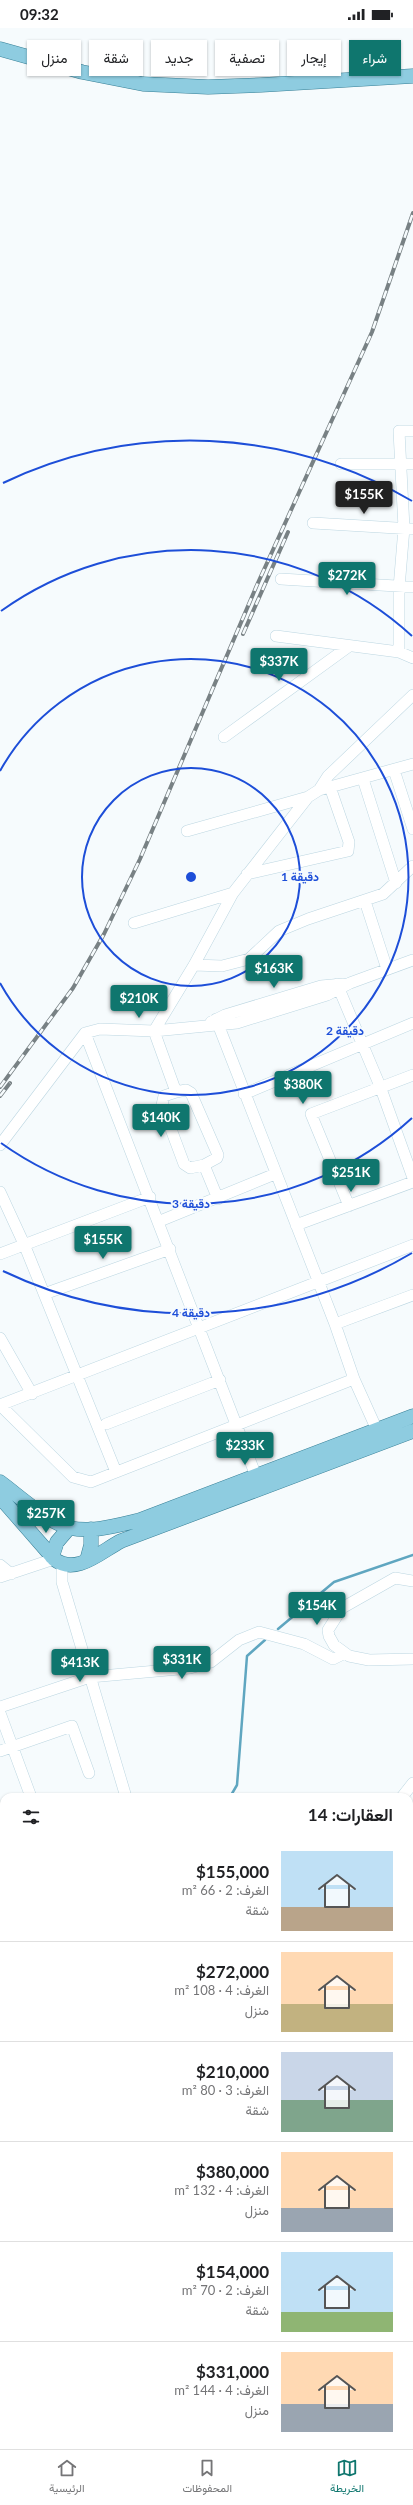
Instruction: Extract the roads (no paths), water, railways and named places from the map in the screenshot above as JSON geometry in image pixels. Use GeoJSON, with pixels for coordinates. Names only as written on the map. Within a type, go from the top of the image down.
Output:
{"type":"FeatureCollection","features":[{"type":"Feature","properties":{"kind":"main road"},"geometry":{"type":"LineString","coordinates":[[0,49],[76,71],[143,84],[208,87],[413,76]]}},
{"type":"Feature","properties":{"kind":"main road"},"geometry":{"type":"LineString","coordinates":[[0,1482],[53,1520],[69,1528],[91,1529],[140,1520],[413,1416]]}},
{"type":"Feature","properties":{"kind":"main road"},"geometry":{"type":"LineString","coordinates":[[0,1497],[56,1560],[72,1566],[87,1560],[121,1541],[413,1430]]}},
{"type":"Feature","properties":{"kind":"main road"},"geometry":{"type":"LineString","coordinates":[[56,1560],[57,1542],[69,1528]]}},
{"type":"Feature","properties":{"kind":"main road"},"geometry":{"type":"LineString","coordinates":[[87,1560],[92,1545],[91,1529]]}},
{"type":"Feature","properties":{"kind":"street"},"geometry":{"type":"LineString","coordinates":[[399,652],[399,588],[409,529],[399,464],[399,431],[413,431]]}},
{"type":"Feature","properties":{"kind":"street"},"geometry":{"type":"LineString","coordinates":[[341,464],[413,464]]}},
{"type":"Feature","properties":{"kind":"street"},"geometry":{"type":"LineString","coordinates":[[313,524],[409,529]]}},
{"type":"Feature","properties":{"kind":"street"},"geometry":{"type":"LineString","coordinates":[[281,579],[399,588],[413,587]]}},
{"type":"Feature","properties":{"kind":"street"},"geometry":{"type":"LineString","coordinates":[[276,636],[399,652],[413,658]]}},
{"type":"Feature","properties":{"kind":"street"},"geometry":{"type":"LineString","coordinates":[[224,737],[348,646]]}},
{"type":"Feature","properties":{"kind":"street"},"geometry":{"type":"LineString","coordinates":[[319,790],[328,776],[413,695]]}},
{"type":"Feature","properties":{"kind":"street"},"geometry":{"type":"LineString","coordinates":[[187,831],[308,797],[319,790],[413,764]]}},
{"type":"Feature","properties":{"kind":"street"},"geometry":{"type":"LineString","coordinates":[[394,770],[413,829]]}},
{"type":"Feature","properties":{"kind":"street"},"geometry":{"type":"LineString","coordinates":[[363,779],[396,883]]}},
{"type":"Feature","properties":{"kind":"street"},"geometry":{"type":"LineString","coordinates":[[247,874],[348,851],[349,842],[330,787]]}},
{"type":"Feature","properties":{"kind":"street"},"geometry":{"type":"LineString","coordinates":[[154,1031],[194,965],[233,893],[308,797]]}},
{"type":"Feature","properties":{"kind":"street"},"geometry":{"type":"LineString","coordinates":[[194,965],[222,966],[249,959],[279,931],[287,926],[383,894],[412,868]]}},
{"type":"Feature","properties":{"kind":"street"},"geometry":{"type":"LineString","coordinates":[[134,923],[233,893]]}},
{"type":"Feature","properties":{"kind":"street"},"geometry":{"type":"LineString","coordinates":[[365,901],[387,969]]}},
{"type":"Feature","properties":{"kind":"street"},"geometry":{"type":"LineString","coordinates":[[0,1145],[85,1033],[100,1029],[154,1031],[213,1023],[237,1023],[327,995],[338,986],[413,960]]}},
{"type":"Feature","properties":{"kind":"street"},"geometry":{"type":"LineString","coordinates":[[338,986],[364,1044],[413,1178]]}},
{"type":"Feature","properties":{"kind":"street"},"geometry":{"type":"LineString","coordinates":[[213,1023],[244,1094],[319,1283],[354,1379],[377,1430]]}},
{"type":"Feature","properties":{"kind":"street"},"geometry":{"type":"LineString","coordinates":[[244,1094],[413,1023]]}},
{"type":"Feature","properties":{"kind":"street"},"geometry":{"type":"LineString","coordinates":[[154,1031],[176,1092]]}},
{"type":"Feature","properties":{"kind":"street"},"geometry":{"type":"LineString","coordinates":[[85,1033],[160,1221],[199,1328],[256,1476]]}},
{"type":"Feature","properties":{"kind":"street"},"geometry":{"type":"LineString","coordinates":[[348,1206],[311,1114],[413,1074]]}},
{"type":"Feature","properties":{"kind":"street"},"geometry":{"type":"LineString","coordinates":[[186,1090],[191,1093],[218,1155],[217,1158],[204,1165],[190,1168],[184,1164],[162,1105],[164,1096],[186,1090]]}},
{"type":"Feature","properties":{"kind":"street"},"geometry":{"type":"LineString","coordinates":[[204,1165],[218,1199]]}},
{"type":"Feature","properties":{"kind":"street"},"geometry":{"type":"LineString","coordinates":[[160,1221],[218,1199],[275,1174]]}},
{"type":"Feature","properties":{"kind":"street"},"geometry":{"type":"LineString","coordinates":[[296,1225],[413,1182]]}},
{"type":"Feature","properties":{"kind":"street"},"geometry":{"type":"LineString","coordinates":[[0,1192],[24,1244],[116,1472]]}},
{"type":"Feature","properties":{"kind":"street"},"geometry":{"type":"LineString","coordinates":[[0,1254],[150,1197]]}},
{"type":"Feature","properties":{"kind":"street"},"geometry":{"type":"LineString","coordinates":[[354,1379],[238,1426],[90,1482],[73,1477],[0,1405],[319,1283],[413,1245]]}},
{"type":"Feature","properties":{"kind":"street"},"geometry":{"type":"LineString","coordinates":[[44,1294],[170,1249]]}},
{"type":"Feature","properties":{"kind":"street"},"geometry":{"type":"LineString","coordinates":[[335,1324],[413,1295]]}},
{"type":"Feature","properties":{"kind":"street"},"geometry":{"type":"LineString","coordinates":[[0,1338],[32,1394]]}},
{"type":"Feature","properties":{"kind":"street"},"geometry":{"type":"LineString","coordinates":[[106,1424],[220,1380]]}},
{"type":"Feature","properties":{"kind":"street"},"geometry":{"type":"LineString","coordinates":[[0,1565],[5,1576],[56,1560],[125,1793]]}},
{"type":"Feature","properties":{"kind":"street"},"geometry":{"type":"LineString","coordinates":[[413,1581],[395,1578],[342,1608],[330,1624],[329,1636],[334,1645],[345,1653],[369,1660],[413,1659]]}},
{"type":"Feature","properties":{"kind":"street"},"geometry":{"type":"LineString","coordinates":[[0,1708],[90,1677],[190,1668],[211,1662],[239,1640],[259,1632],[304,1644],[333,1659],[345,1653]]}},
{"type":"Feature","properties":{"kind":"street"},"geometry":{"type":"LineString","coordinates":[[0,1712],[30,1793]]}},
{"type":"Feature","properties":{"kind":"street"},"geometry":{"type":"LineString","coordinates":[[0,1751],[72,1726],[89,1773]]}},
{"type":"Feature","properties":{"kind":"waterway"},"geometry":{"type":"LineString","coordinates":[[278,1629],[334,1582],[413,1555]]}},
{"type":"Feature","properties":{"kind":"waterway"},"geometry":{"type":"LineString","coordinates":[[232,1793],[237,1785],[247,1656],[265,1640]]}},
{"type":"Feature","properties":{"kind":"railway"},"geometry":{"type":"LineString","coordinates":[[0,1087],[73,988],[104,934],[140,859],[257,585],[372,332],[413,213]]}},
{"type":"Feature","properties":{"kind":"railway"},"geometry":{"type":"LineString","coordinates":[[243,634],[288,532]]}},
{"type":"Feature","properties":{"kind":"railway"},"geometry":{"type":"LineString","coordinates":[[0,1096],[10,1083]]}}]}
